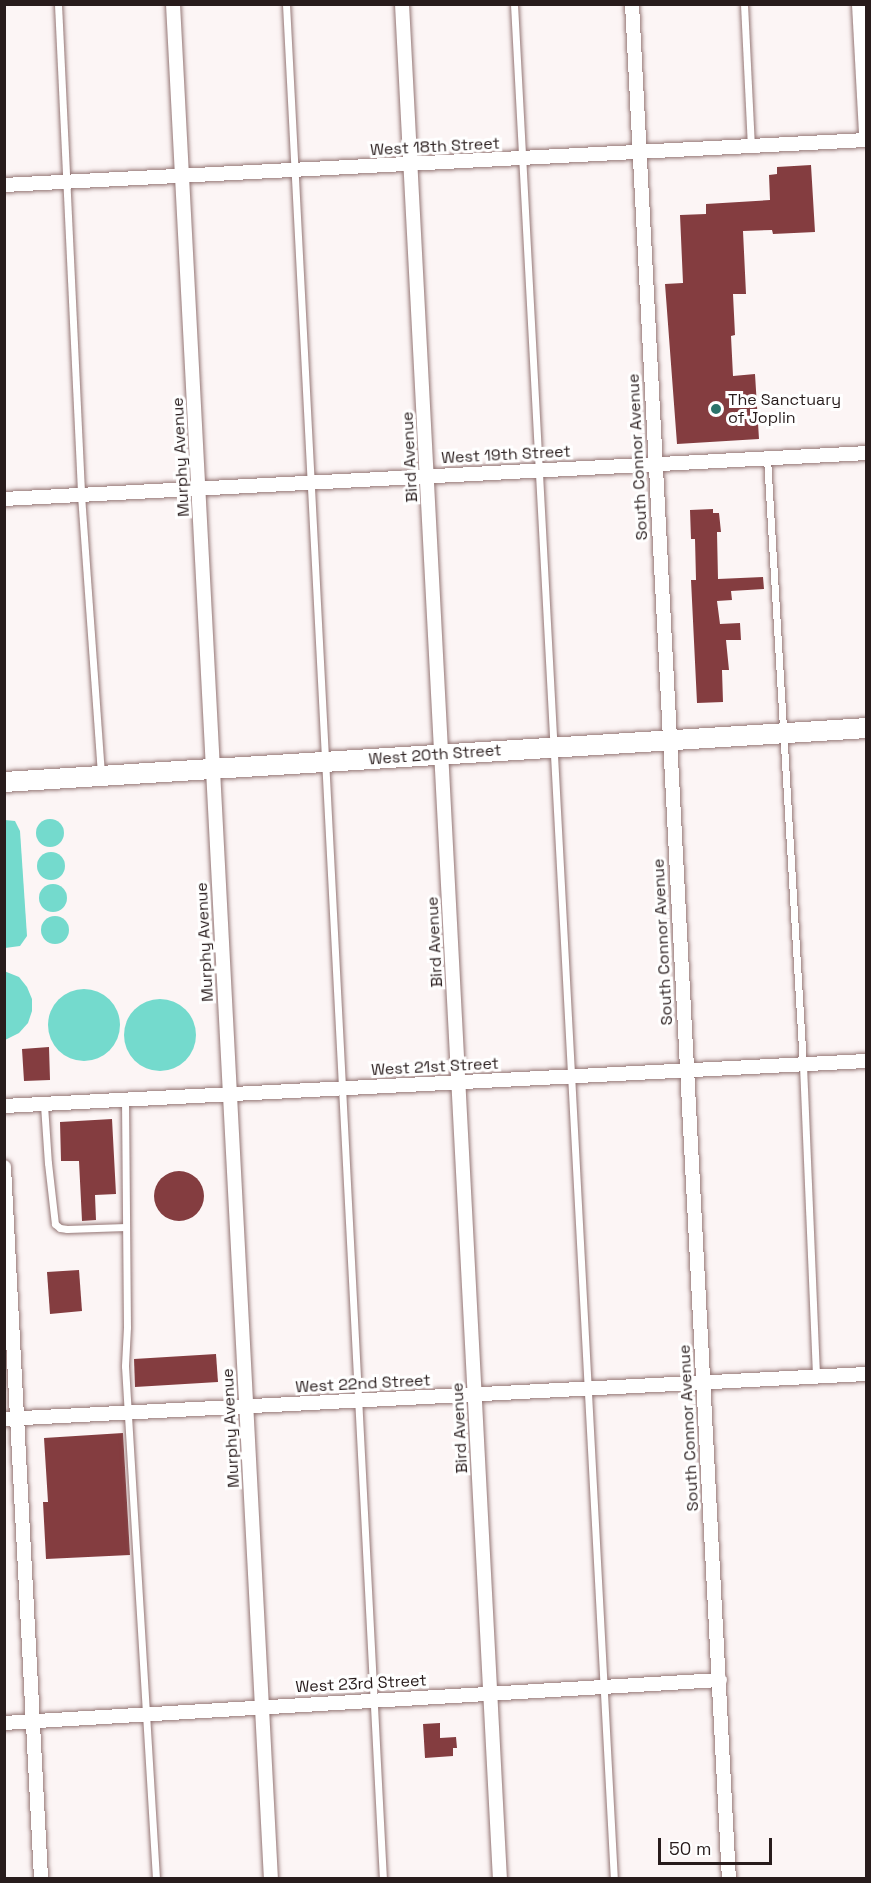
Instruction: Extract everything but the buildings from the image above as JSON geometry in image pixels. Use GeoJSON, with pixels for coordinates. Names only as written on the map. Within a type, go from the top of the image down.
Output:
{"type":"FeatureCollection","features":[{"type":"Feature","properties":{"kind":"main road","name":"West 20th Street"},"geometry":{"type":"LineString","coordinates":[[4,782],[867,728]]}},
{"type":"Feature","properties":{"kind":"street","name":"Murphy Avenue"},"geometry":{"type":"LineString","coordinates":[[173,4],[271,1878]]}},
{"type":"Feature","properties":{"kind":"street","name":"Bird Avenue"},"geometry":{"type":"LineString","coordinates":[[402,4],[500,1878]]}},
{"type":"Feature","properties":{"kind":"street","name":"South Connor Avenue"},"geometry":{"type":"LineString","coordinates":[[632,4],[729,1878]]}},
{"type":"Feature","properties":{"kind":"street"},"geometry":{"type":"LineString","coordinates":[[859,4],[867,134]]}},
{"type":"Feature","properties":{"kind":"street","name":"West 18th Street"},"geometry":{"type":"LineString","coordinates":[[4,185],[867,140]]}},
{"type":"Feature","properties":{"kind":"street","name":"West 19th Street"},"geometry":{"type":"LineString","coordinates":[[4,499],[867,453]]}},
{"type":"Feature","properties":{"kind":"street","name":"West 21st Street"},"geometry":{"type":"LineString","coordinates":[[4,1106],[867,1061]]}},
{"type":"Feature","properties":{"kind":"street"},"geometry":{"type":"LineString","coordinates":[[4,1167],[11,1419],[33,1722],[41,1878]]}},
{"type":"Feature","properties":{"kind":"street","name":"West 22nd Street"},"geometry":{"type":"LineString","coordinates":[[11,1419],[867,1374]]}},
{"type":"Feature","properties":{"kind":"street","name":"West 23rd Street"},"geometry":{"type":"LineString","coordinates":[[4,1724],[148,1713],[720,1680]]}},
{"type":"Feature","properties":{"kind":"lane"},"geometry":{"type":"LineString","coordinates":[[58,4],[81,495],[101,776]]}},
{"type":"Feature","properties":{"kind":"lane"},"geometry":{"type":"LineString","coordinates":[[286,4],[383,1878]]}},
{"type":"Feature","properties":{"kind":"lane"},"geometry":{"type":"LineString","coordinates":[[514,4],[614,1878]]}},
{"type":"Feature","properties":{"kind":"lane"},"geometry":{"type":"LineString","coordinates":[[744,4],[751,146]]}},
{"type":"Feature","properties":{"kind":"lane"},"geometry":{"type":"LineString","coordinates":[[768,458],[803,1065],[816,1377]]}},
{"type":"Feature","properties":{"kind":"lane"},"geometry":{"type":"LineString","coordinates":[[125,1099],[127,1327],[124,1347],[148,1713],[156,1878]]}},
{"type":"Feature","properties":{"kind":"lane"},"geometry":{"type":"LineString","coordinates":[[44,1105],[48,1163],[56,1224],[60,1228],[67,1229],[126,1227]]}},
{"type":"Feature","properties":{"kind":"water"},"geometry":{"type":"Polygon","coordinates":[[[50,819],[60,823],[64,833],[60,843],[50,847],[40,843],[36,833],[40,823],[50,819]]]}},
{"type":"Feature","properties":{"kind":"water"},"geometry":{"type":"Polygon","coordinates":[[[5,820],[15,821],[20,831],[27,936],[20,946],[5,948],[5,820]]]}},
{"type":"Feature","properties":{"kind":"water"},"geometry":{"type":"Polygon","coordinates":[[[51,852],[61,856],[65,866],[61,876],[51,880],[41,876],[37,866],[41,856],[51,852]]]}},
{"type":"Feature","properties":{"kind":"water"},"geometry":{"type":"Polygon","coordinates":[[[53,884],[63,888],[67,898],[63,908],[53,912],[43,908],[39,898],[43,888],[53,884]]]}},
{"type":"Feature","properties":{"kind":"water"},"geometry":{"type":"Polygon","coordinates":[[[55,916],[65,920],[69,930],[65,940],[55,944],[45,940],[41,930],[45,920],[55,916]]]}},
{"type":"Feature","properties":{"kind":"water"},"geometry":{"type":"Polygon","coordinates":[[[4,971],[19,977],[27,987],[32,999],[32,1011],[28,1023],[19,1033],[5,1040],[4,971]]]}},
{"type":"Feature","properties":{"kind":"water"},"geometry":{"type":"Polygon","coordinates":[[[84,989],[104,995],[114,1005],[120,1025],[114,1045],[104,1055],[84,1061],[64,1055],[54,1045],[48,1025],[54,1005],[64,995],[84,989]]]}},
{"type":"Feature","properties":{"kind":"water"},"geometry":{"type":"Polygon","coordinates":[[[160,999],[180,1005],[190,1015],[196,1035],[190,1055],[180,1065],[160,1071],[140,1065],[130,1055],[124,1035],[130,1015],[140,1005],[160,999]]]}},
{"type":"Feature","properties":{"kind":"place","name":"The Sanctuary of Joplin"},"geometry":{"type":"Point","coordinates":[716,409]}}]}
